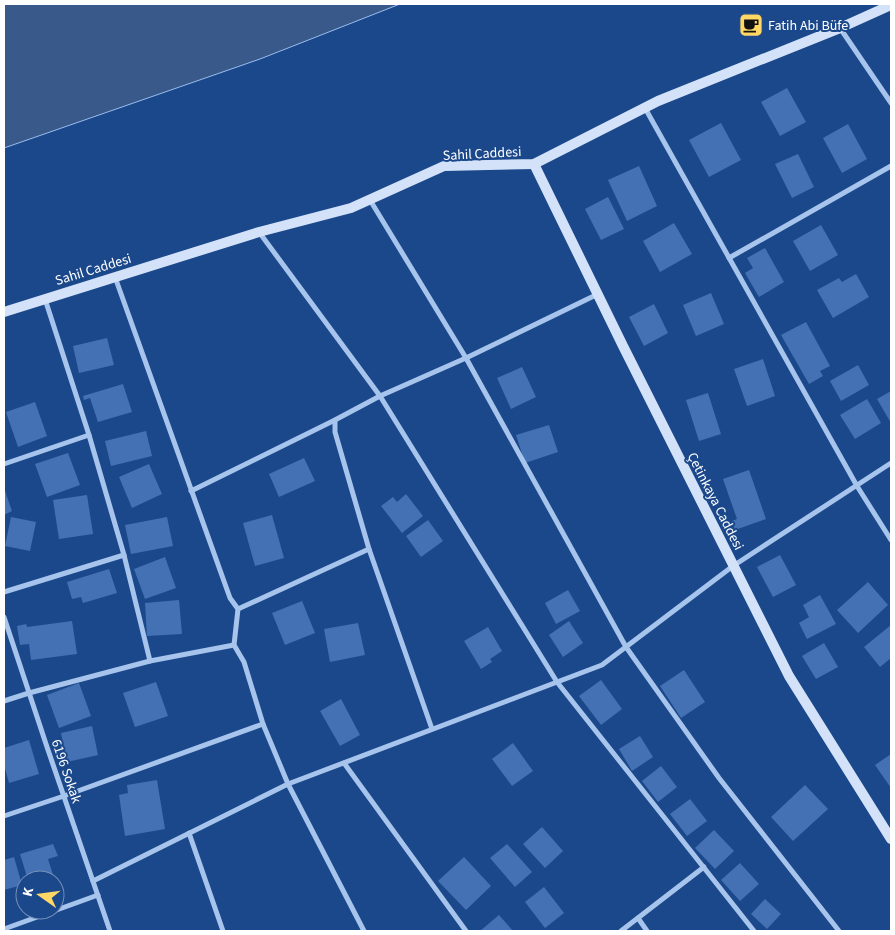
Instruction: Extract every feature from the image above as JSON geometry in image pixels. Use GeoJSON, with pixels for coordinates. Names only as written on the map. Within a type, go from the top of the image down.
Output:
{"type":"FeatureCollection","features":[{"type":"Feature","properties":{"kind":"street","name":"Sahil Caddesi"},"geometry":{"type":"LineString","coordinates":[[4,312],[259,232],[351,208],[444,166],[534,164],[658,101],[840,28],[891,5]]}},
{"type":"Feature","properties":{"kind":"street"},"geometry":{"type":"LineString","coordinates":[[840,28],[891,103]]}},
{"type":"Feature","properties":{"kind":"street"},"geometry":{"type":"LineString","coordinates":[[645,108],[857,486],[891,540]]}},
{"type":"Feature","properties":{"kind":"street","name":"Çetinkaya Caddesi"},"geometry":{"type":"LineString","coordinates":[[534,164],[789,676],[891,840]]}},
{"type":"Feature","properties":{"kind":"street"},"geometry":{"type":"LineString","coordinates":[[729,258],[891,166]]}},
{"type":"Feature","properties":{"kind":"street"},"geometry":{"type":"LineString","coordinates":[[370,200],[466,358],[626,647],[719,778],[839,931]]}},
{"type":"Feature","properties":{"kind":"street"},"geometry":{"type":"LineString","coordinates":[[259,232],[380,396],[557,682],[754,931]]}},
{"type":"Feature","properties":{"kind":"street"},"geometry":{"type":"LineString","coordinates":[[115,277],[230,598],[238,609],[234,645],[244,662],[263,724],[288,784],[364,931]]}},
{"type":"Feature","properties":{"kind":"street"},"geometry":{"type":"LineString","coordinates":[[191,491],[380,396],[466,358],[598,294]]}},
{"type":"Feature","properties":{"kind":"street"},"geometry":{"type":"LineString","coordinates":[[45,298],[89,435],[124,554],[150,661]]}},
{"type":"Feature","properties":{"kind":"street"},"geometry":{"type":"LineString","coordinates":[[335,420],[335,432],[369,549],[432,730]]}},
{"type":"Feature","properties":{"kind":"street"},"geometry":{"type":"LineString","coordinates":[[4,464],[89,435]]}},
{"type":"Feature","properties":{"kind":"street"},"geometry":{"type":"LineString","coordinates":[[93,881],[288,784],[602,665],[733,566],[891,463]]}},
{"type":"Feature","properties":{"kind":"street"},"geometry":{"type":"LineString","coordinates":[[238,609],[369,549]]}},
{"type":"Feature","properties":{"kind":"street"},"geometry":{"type":"LineString","coordinates":[[4,592],[124,554]]}},
{"type":"Feature","properties":{"kind":"street","name":"6196 Sokak"},"geometry":{"type":"LineString","coordinates":[[4,617],[110,931]]}},
{"type":"Feature","properties":{"kind":"street"},"geometry":{"type":"LineString","coordinates":[[4,702],[29,693],[150,661],[234,645]]}},
{"type":"Feature","properties":{"kind":"street"},"geometry":{"type":"LineString","coordinates":[[4,816],[263,724]]}},
{"type":"Feature","properties":{"kind":"street"},"geometry":{"type":"LineString","coordinates":[[344,763],[466,931]]}},
{"type":"Feature","properties":{"kind":"street"},"geometry":{"type":"LineString","coordinates":[[189,833],[223,931]]}},
{"type":"Feature","properties":{"kind":"street"},"geometry":{"type":"LineString","coordinates":[[621,931],[704,867]]}},
{"type":"Feature","properties":{"kind":"street"},"geometry":{"type":"LineString","coordinates":[[4,929],[98,895]]}},
{"type":"Feature","properties":{"kind":"street"},"geometry":{"type":"LineString","coordinates":[[638,918],[647,931]]}},
{"type":"Feature","properties":{"kind":"water"},"geometry":{"type":"Polygon","coordinates":[[[4,4],[400,4],[260,59],[4,148],[4,4]]]}},
{"type":"Feature","properties":{"kind":"building"},"geometry":{"type":"Polygon","coordinates":[[[787,88],[806,122],[780,136],[761,102],[787,88]]]}},
{"type":"Feature","properties":{"kind":"building"},"geometry":{"type":"Polygon","coordinates":[[[721,123],[741,160],[709,177],[689,140],[721,123]]]}},
{"type":"Feature","properties":{"kind":"building"},"geometry":{"type":"Polygon","coordinates":[[[848,124],[867,159],[842,173],[823,138],[848,124]]]}},
{"type":"Feature","properties":{"kind":"building"},"geometry":{"type":"Polygon","coordinates":[[[798,154],[814,187],[792,198],[775,164],[798,154]]]}},
{"type":"Feature","properties":{"kind":"building"},"geometry":{"type":"Polygon","coordinates":[[[639,166],[657,206],[627,221],[608,180],[639,166]]]}},
{"type":"Feature","properties":{"kind":"building"},"geometry":{"type":"Polygon","coordinates":[[[608,197],[624,229],[601,240],[585,209],[608,197]]]}},
{"type":"Feature","properties":{"kind":"building"},"geometry":{"type":"Polygon","coordinates":[[[674,223],[692,254],[660,272],[643,241],[674,223]]]}},
{"type":"Feature","properties":{"kind":"building"},"geometry":{"type":"Polygon","coordinates":[[[821,225],[838,255],[810,271],[793,241],[821,225]]]}},
{"type":"Feature","properties":{"kind":"building"},"geometry":{"type":"Polygon","coordinates":[[[765,248],[784,282],[759,297],[745,273],[753,268],[747,258],[765,248]]]}},
{"type":"Feature","properties":{"kind":"building"},"geometry":{"type":"Polygon","coordinates":[[[856,274],[869,297],[833,318],[817,290],[839,278],[842,282],[856,274]]]}},
{"type":"Feature","properties":{"kind":"building"},"geometry":{"type":"Polygon","coordinates":[[[711,293],[724,324],[696,336],[683,305],[711,293]]]}},
{"type":"Feature","properties":{"kind":"building"},"geometry":{"type":"Polygon","coordinates":[[[654,304],[668,333],[644,346],[629,317],[654,304]]]}},
{"type":"Feature","properties":{"kind":"building"},"geometry":{"type":"Polygon","coordinates":[[[806,322],[830,366],[820,371],[823,376],[809,384],[781,335],[806,322]]]}},
{"type":"Feature","properties":{"kind":"building"},"geometry":{"type":"Polygon","coordinates":[[[107,338],[114,365],[79,373],[73,346],[107,338]]]}},
{"type":"Feature","properties":{"kind":"building"},"geometry":{"type":"Polygon","coordinates":[[[763,359],[775,396],[747,406],[734,369],[763,359]]]}},
{"type":"Feature","properties":{"kind":"building"},"geometry":{"type":"Polygon","coordinates":[[[858,365],[869,385],[841,401],[830,381],[858,365]]]}},
{"type":"Feature","properties":{"kind":"building"},"geometry":{"type":"Polygon","coordinates":[[[522,367],[536,397],[511,409],[497,378],[522,367]]]}},
{"type":"Feature","properties":{"kind":"building"},"geometry":{"type":"Polygon","coordinates":[[[123,384],[132,412],[98,422],[90,398],[84,400],[83,396],[123,384]]]}},
{"type":"Feature","properties":{"kind":"building"},"geometry":{"type":"Polygon","coordinates":[[[891,391],[891,423],[877,399],[891,391]]]}},
{"type":"Feature","properties":{"kind":"building"},"geometry":{"type":"Polygon","coordinates":[[[708,393],[721,434],[699,441],[686,400],[708,393]]]}},
{"type":"Feature","properties":{"kind":"building"},"geometry":{"type":"Polygon","coordinates":[[[867,399],[881,423],[855,439],[840,415],[867,399]]]}},
{"type":"Feature","properties":{"kind":"building"},"geometry":{"type":"Polygon","coordinates":[[[35,402],[47,436],[18,447],[6,412],[35,402]]]}},
{"type":"Feature","properties":{"kind":"building"},"geometry":{"type":"Polygon","coordinates":[[[549,425],[558,452],[525,463],[516,435],[549,425]]]}},
{"type":"Feature","properties":{"kind":"building"},"geometry":{"type":"Polygon","coordinates":[[[146,431],[152,456],[111,466],[105,441],[146,431]]]}},
{"type":"Feature","properties":{"kind":"building"},"geometry":{"type":"Polygon","coordinates":[[[68,453],[80,485],[47,497],[35,464],[68,453]]]}},
{"type":"Feature","properties":{"kind":"building"},"geometry":{"type":"Polygon","coordinates":[[[304,458],[315,481],[279,497],[269,474],[304,458]]]}},
{"type":"Feature","properties":{"kind":"building"},"geometry":{"type":"Polygon","coordinates":[[[149,464],[162,494],[132,508],[119,477],[149,464]]]}},
{"type":"Feature","properties":{"kind":"building"},"geometry":{"type":"Polygon","coordinates":[[[749,470],[766,519],[735,530],[732,521],[737,519],[723,479],[749,470]]]}},
{"type":"Feature","properties":{"kind":"building"},"geometry":{"type":"Polygon","coordinates":[[[4,488],[12,511],[4,515],[4,488]]]}},
{"type":"Feature","properties":{"kind":"building"},"geometry":{"type":"Polygon","coordinates":[[[406,494],[423,516],[402,533],[381,506],[393,497],[397,502],[406,494]]]}},
{"type":"Feature","properties":{"kind":"building"},"geometry":{"type":"Polygon","coordinates":[[[87,495],[93,534],[59,539],[53,500],[87,495]]]}},
{"type":"Feature","properties":{"kind":"building"},"geometry":{"type":"Polygon","coordinates":[[[272,515],[284,558],[255,566],[243,523],[272,515]]]}},
{"type":"Feature","properties":{"kind":"building"},"geometry":{"type":"Polygon","coordinates":[[[11,517],[36,522],[30,551],[5,546],[11,517]]]}},
{"type":"Feature","properties":{"kind":"building"},"geometry":{"type":"Polygon","coordinates":[[[167,517],[173,546],[131,554],[125,525],[167,517]]]}},
{"type":"Feature","properties":{"kind":"building"},"geometry":{"type":"Polygon","coordinates":[[[428,520],[443,541],[421,557],[406,536],[428,520]]]}},
{"type":"Feature","properties":{"kind":"building"},"geometry":{"type":"Polygon","coordinates":[[[780,555],[796,585],[773,597],[757,567],[780,555]]]}},
{"type":"Feature","properties":{"kind":"building"},"geometry":{"type":"Polygon","coordinates":[[[165,557],[176,588],[145,599],[134,569],[165,557]]]}},
{"type":"Feature","properties":{"kind":"building"},"geometry":{"type":"Polygon","coordinates":[[[109,569],[117,593],[83,603],[81,597],[72,599],[67,582],[109,569]]]}},
{"type":"Feature","properties":{"kind":"building"},"geometry":{"type":"Polygon","coordinates":[[[868,582],[888,605],[858,633],[837,610],[868,582]]]}},
{"type":"Feature","properties":{"kind":"building"},"geometry":{"type":"Polygon","coordinates":[[[568,590],[580,611],[556,624],[545,603],[568,590]]]}},
{"type":"Feature","properties":{"kind":"building"},"geometry":{"type":"Polygon","coordinates":[[[820,595],[836,624],[807,639],[799,623],[809,617],[803,605],[820,595]]]}},
{"type":"Feature","properties":{"kind":"building"},"geometry":{"type":"Polygon","coordinates":[[[179,600],[182,634],[147,636],[145,603],[179,600]]]}},
{"type":"Feature","properties":{"kind":"building"},"geometry":{"type":"Polygon","coordinates":[[[302,601],[315,633],[285,645],[272,613],[302,601]]]}},
{"type":"Feature","properties":{"kind":"building"},"geometry":{"type":"Polygon","coordinates":[[[72,621],[77,654],[31,660],[29,644],[20,645],[17,626],[26,624],[27,627],[72,621]]]}},
{"type":"Feature","properties":{"kind":"building"},"geometry":{"type":"Polygon","coordinates":[[[569,621],[583,643],[563,657],[549,635],[569,621]]]}},
{"type":"Feature","properties":{"kind":"building"},"geometry":{"type":"Polygon","coordinates":[[[358,623],[365,655],[330,662],[324,629],[358,623]]]}},
{"type":"Feature","properties":{"kind":"building"},"geometry":{"type":"Polygon","coordinates":[[[891,625],[891,658],[880,667],[864,647],[891,625]]]}},
{"type":"Feature","properties":{"kind":"building"},"geometry":{"type":"Polygon","coordinates":[[[488,627],[502,651],[490,659],[492,662],[481,669],[464,641],[488,627]]]}},
{"type":"Feature","properties":{"kind":"building"},"geometry":{"type":"Polygon","coordinates":[[[824,643],[838,667],[816,679],[802,656],[824,643]]]}},
{"type":"Feature","properties":{"kind":"building"},"geometry":{"type":"Polygon","coordinates":[[[684,670],[705,702],[681,718],[660,686],[684,670]]]}},
{"type":"Feature","properties":{"kind":"building"},"geometry":{"type":"Polygon","coordinates":[[[601,680],[622,709],[601,725],[579,696],[601,680]]]}},
{"type":"Feature","properties":{"kind":"building"},"geometry":{"type":"Polygon","coordinates":[[[156,682],[168,716],[135,727],[123,693],[156,682]]]}},
{"type":"Feature","properties":{"kind":"building"},"geometry":{"type":"Polygon","coordinates":[[[79,683],[91,716],[59,728],[47,695],[79,683]]]}},
{"type":"Feature","properties":{"kind":"building"},"geometry":{"type":"Polygon","coordinates":[[[341,699],[360,735],[340,746],[320,711],[341,699]]]}},
{"type":"Feature","properties":{"kind":"building"},"geometry":{"type":"Polygon","coordinates":[[[92,726],[98,755],[67,762],[61,733],[92,726]]]}},
{"type":"Feature","properties":{"kind":"building"},"geometry":{"type":"Polygon","coordinates":[[[640,736],[653,757],[632,771],[619,749],[640,736]]]}},
{"type":"Feature","properties":{"kind":"building"},"geometry":{"type":"Polygon","coordinates":[[[29,740],[39,774],[9,783],[4,765],[4,748],[29,740]]]}},
{"type":"Feature","properties":{"kind":"building"},"geometry":{"type":"Polygon","coordinates":[[[513,743],[533,771],[512,786],[492,759],[513,743]]]}},
{"type":"Feature","properties":{"kind":"building"},"geometry":{"type":"Polygon","coordinates":[[[891,754],[891,788],[875,765],[891,754]]]}},
{"type":"Feature","properties":{"kind":"building"},"geometry":{"type":"Polygon","coordinates":[[[661,766],[677,787],[658,802],[642,781],[661,766]]]}},
{"type":"Feature","properties":{"kind":"building"},"geometry":{"type":"Polygon","coordinates":[[[157,780],[165,829],[125,836],[119,795],[128,793],[127,785],[157,780]]]}},
{"type":"Feature","properties":{"kind":"building"},"geometry":{"type":"Polygon","coordinates":[[[805,785],[828,809],[793,841],[771,817],[805,785]]]}},
{"type":"Feature","properties":{"kind":"building"},"geometry":{"type":"Polygon","coordinates":[[[690,799],[707,821],[687,836],[670,814],[690,799]]]}},
{"type":"Feature","properties":{"kind":"building"},"geometry":{"type":"Polygon","coordinates":[[[542,827],[563,851],[545,868],[523,844],[542,827]]]}},
{"type":"Feature","properties":{"kind":"building"},"geometry":{"type":"Polygon","coordinates":[[[714,830],[734,851],[715,869],[695,848],[714,830]]]}},
{"type":"Feature","properties":{"kind":"building"},"geometry":{"type":"Polygon","coordinates":[[[53,844],[58,856],[48,859],[51,870],[25,870],[20,854],[53,844]]]}},
{"type":"Feature","properties":{"kind":"building"},"geometry":{"type":"Polygon","coordinates":[[[507,844],[532,872],[515,887],[490,858],[507,844]]]}},
{"type":"Feature","properties":{"kind":"building"},"geometry":{"type":"Polygon","coordinates":[[[14,857],[18,870],[15,870],[15,887],[4,890],[4,860],[14,857]]]}},
{"type":"Feature","properties":{"kind":"building"},"geometry":{"type":"Polygon","coordinates":[[[464,857],[491,886],[466,910],[438,881],[464,857]]]}},
{"type":"Feature","properties":{"kind":"building"},"geometry":{"type":"Polygon","coordinates":[[[740,863],[759,884],[740,901],[721,880],[740,863]]]}},
{"type":"Feature","properties":{"kind":"building"},"geometry":{"type":"Polygon","coordinates":[[[544,887],[564,913],[545,928],[525,902],[544,887]]]}},
{"type":"Feature","properties":{"kind":"building"},"geometry":{"type":"Polygon","coordinates":[[[765,899],[781,914],[767,929],[751,914],[765,899]]]}},
{"type":"Feature","properties":{"kind":"building"},"geometry":{"type":"Polygon","coordinates":[[[499,915],[513,931],[480,931],[499,915]]]}},
{"type":"Feature","properties":{"kind":"place","name":"Fatih Abi Büfe"},"geometry":{"type":"Point","coordinates":[751,25]}}]}
